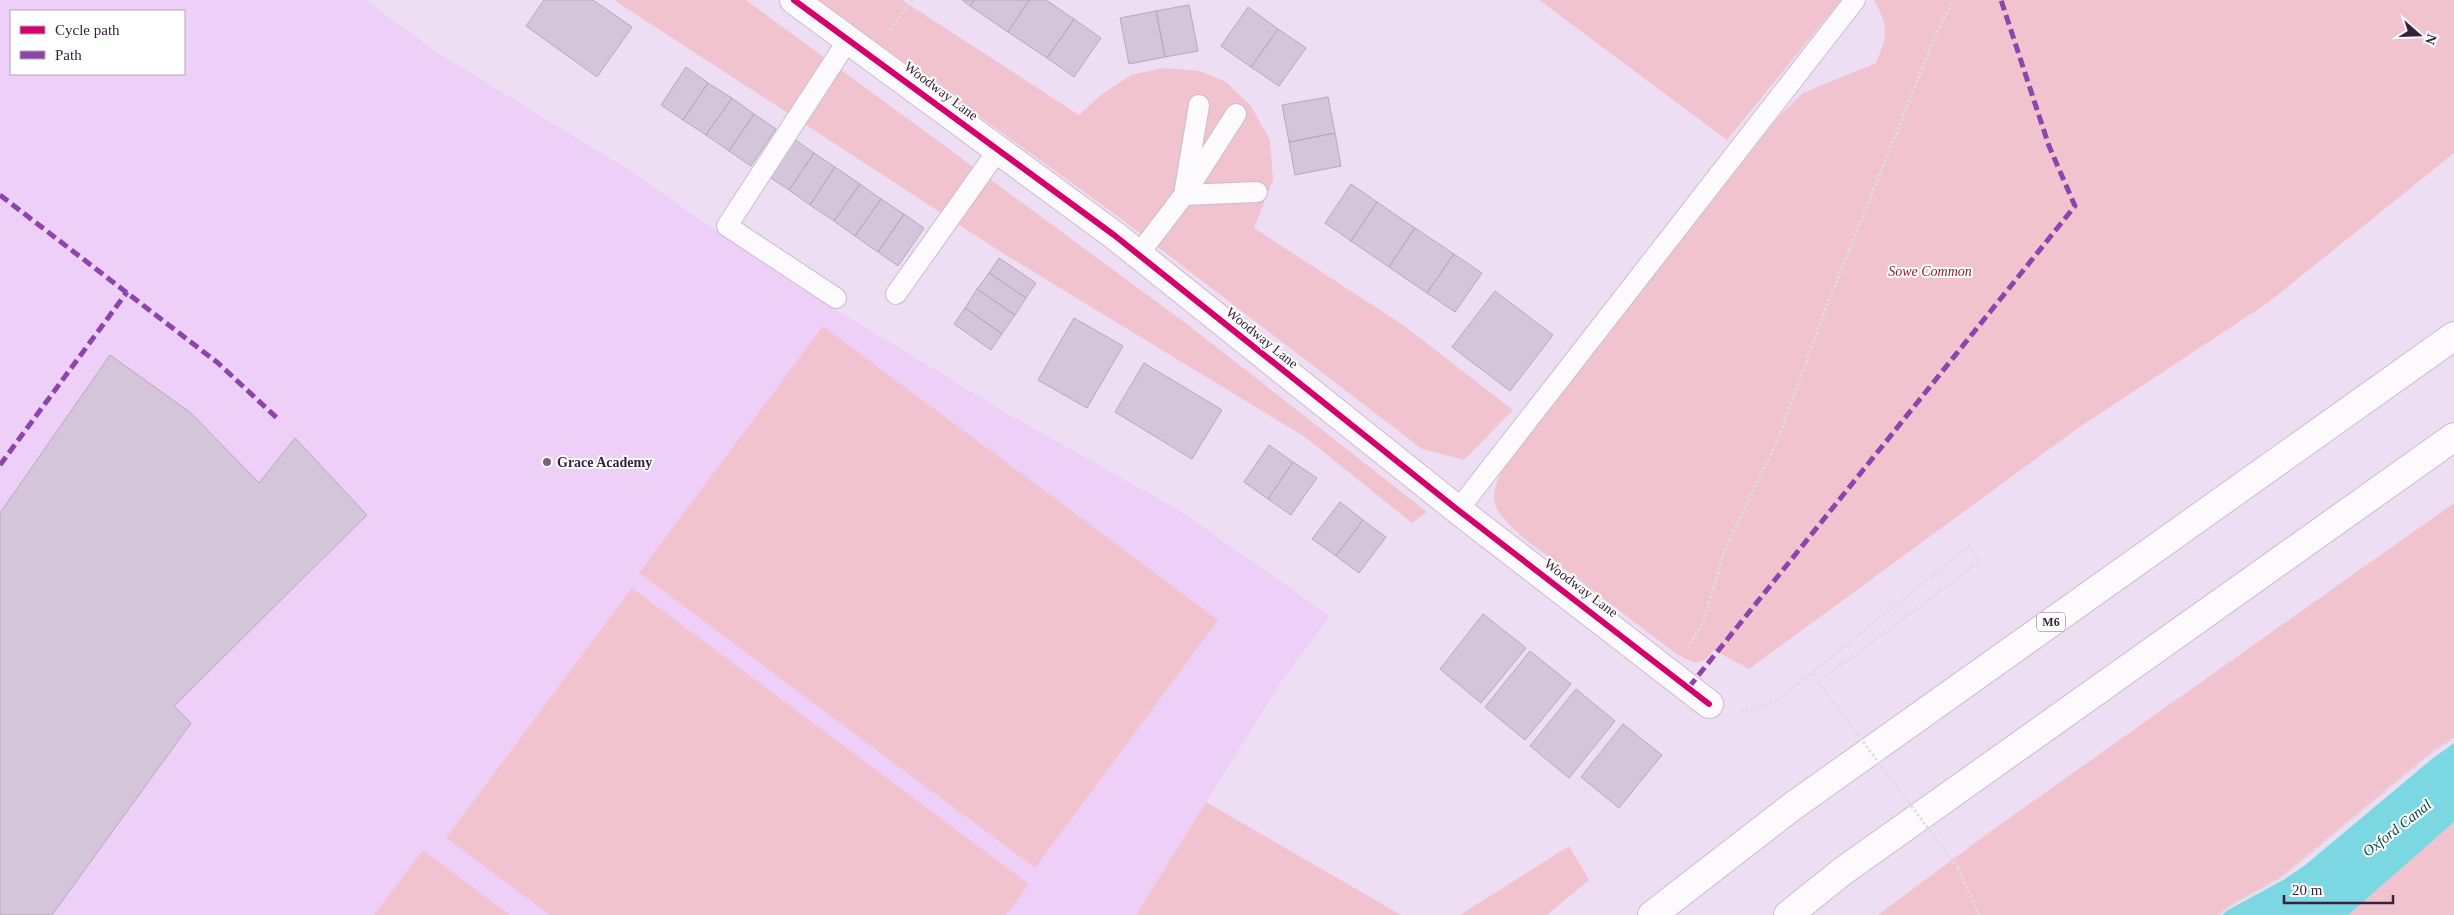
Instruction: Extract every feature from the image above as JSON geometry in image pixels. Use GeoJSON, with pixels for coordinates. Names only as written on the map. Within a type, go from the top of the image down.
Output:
{"type":"FeatureCollection","features":[{"type":"Feature","properties":{"kind":"main road","name":"Woodway Lane"},"geometry":{"type":"LineString","coordinates":[[794,0],[1114,234],[1458,510],[1709,704]]}},
{"type":"Feature","properties":{"kind":"main road","name":"M6"},"geometry":{"type":"LineString","coordinates":[[1652,915],[1793,806],[2454,336]]}},
{"type":"Feature","properties":{"kind":"main road"},"geometry":{"type":"LineString","coordinates":[[1788,915],[1843,871],[2454,437]]}},
{"type":"Feature","properties":{"kind":"lane"},"geometry":{"type":"LineString","coordinates":[[1458,510],[1855,0]]}},
{"type":"Feature","properties":{"kind":"lane"},"geometry":{"type":"LineString","coordinates":[[836,298],[727,226],[848,40]]}},
{"type":"Feature","properties":{"kind":"lane"},"geometry":{"type":"LineString","coordinates":[[1184,196],[1198,105]]}},
{"type":"Feature","properties":{"kind":"lane"},"geometry":{"type":"LineString","coordinates":[[1138,254],[1184,196],[1236,114]]}},
{"type":"Feature","properties":{"kind":"lane"},"geometry":{"type":"LineString","coordinates":[[896,294],[998,150]]}},
{"type":"Feature","properties":{"kind":"lane"},"geometry":{"type":"LineString","coordinates":[[1184,196],[1257,192]]}},
{"type":"Feature","properties":{"kind":"path"},"geometry":{"type":"LineString","coordinates":[[1673,675],[1704,620],[1724,552],[1778,439],[1829,300],[1935,37],[1953,0]]}},
{"type":"Feature","properties":{"kind":"path"},"geometry":{"type":"LineString","coordinates":[[1709,704],[1745,710],[1778,700],[1969,546],[1979,562],[1818,682],[1958,868],[1979,915]]}},
{"type":"Feature","properties":{"kind":"path"},"geometry":{"type":"LineString","coordinates":[[2219,915],[2226,908],[2282,876],[2430,754],[2454,738]]}},
{"type":"Feature","properties":{"kind":"shaded area","name":"Grace Academy"},"geometry":{"type":"Polygon","coordinates":[[[0,0],[365,0],[438,53],[627,169],[795,285],[1008,414],[1180,511],[1330,616],[1281,682],[1136,915],[0,915],[0,0]]]}},
{"type":"Feature","properties":{"kind":"green space"},"geometry":{"type":"Polygon","coordinates":[[[614,0],[746,0],[1187,324],[1427,512],[1412,523],[1305,437],[1001,252],[614,0]]]}},
{"type":"Feature","properties":{"kind":"green space"},"geometry":{"type":"Polygon","coordinates":[[[818,0],[902,0],[1079,115],[1101,95],[1131,75],[1163,68],[1200,71],[1226,82],[1251,106],[1270,140],[1273,180],[1254,228],[1403,325],[1513,410],[1464,460],[1422,449],[1116,215],[818,0]]]}},
{"type":"Feature","properties":{"kind":"green space"},"geometry":{"type":"Polygon","coordinates":[[[1539,0],[1841,0],[1727,140],[1539,0]]]}},
{"type":"Feature","properties":{"kind":"green space","name":"Sowe Common"},"geometry":{"type":"Polygon","coordinates":[[[1874,0],[2454,0],[2454,153],[2269,302],[2078,428],[1749,669],[1714,650],[1705,660],[1695,663],[1678,655],[1525,539],[1500,514],[1494,499],[1495,490],[1504,466],[1778,117],[1803,93],[1876,63],[1885,38],[1885,31],[1882,18],[1874,0]]]}},
{"type":"Feature","properties":{"kind":"green space"},"geometry":{"type":"Polygon","coordinates":[[[823,326],[1218,620],[1035,868],[639,573],[823,326]]]}},
{"type":"Feature","properties":{"kind":"green space"},"geometry":{"type":"Polygon","coordinates":[[[2454,503],[2454,738],[2430,754],[2282,877],[2227,908],[2219,915],[1878,915],[1991,831],[2454,503]]]}},
{"type":"Feature","properties":{"kind":"green space"},"geometry":{"type":"Polygon","coordinates":[[[632,588],[1029,884],[1006,915],[550,915],[446,838],[632,588]]]}},
{"type":"Feature","properties":{"kind":"green space"},"geometry":{"type":"Polygon","coordinates":[[[2454,782],[2454,915],[2296,915],[2454,782]]]}},
{"type":"Feature","properties":{"kind":"green space"},"geometry":{"type":"Polygon","coordinates":[[[1206,802],[1401,915],[1136,915],[1206,802]]]}},
{"type":"Feature","properties":{"kind":"green space"},"geometry":{"type":"Polygon","coordinates":[[[1569,846],[1589,880],[1547,915],[1460,915],[1569,846]]]}},
{"type":"Feature","properties":{"kind":"green space"},"geometry":{"type":"Polygon","coordinates":[[[423,850],[510,915],[374,915],[423,850]]]}},
{"type":"Feature","properties":{"kind":"water","name":"Oxford Canal"},"geometry":{"type":"Polygon","coordinates":[[[2454,743],[2454,822],[2348,915],[2222,915],[2304,866],[2433,758],[2454,743]]]}},
{"type":"Feature","properties":{"kind":"building"},"geometry":{"type":"Polygon","coordinates":[[[544,0],[593,0],[632,27],[597,77],[526,26],[544,0]]]}},
{"type":"Feature","properties":{"kind":"building"},"geometry":{"type":"Polygon","coordinates":[[[962,0],[974,0],[970,6],[962,0]]]}},
{"type":"Feature","properties":{"kind":"building"},"geometry":{"type":"Polygon","coordinates":[[[974,0],[1029,0],[1008,32],[970,6],[974,0]]]}},
{"type":"Feature","properties":{"kind":"building"},"geometry":{"type":"Polygon","coordinates":[[[1029,0],[1046,0],[1074,19],[1047,58],[1008,32],[1029,0]]]}},
{"type":"Feature","properties":{"kind":"building"},"geometry":{"type":"Polygon","coordinates":[[[1189,5],[1198,51],[1165,57],[1156,11],[1189,5]]]}},
{"type":"Feature","properties":{"kind":"building"},"geometry":{"type":"Polygon","coordinates":[[[1248,7],[1278,29],[1251,67],[1221,46],[1248,7]]]}},
{"type":"Feature","properties":{"kind":"building"},"geometry":{"type":"Polygon","coordinates":[[[1156,11],[1165,57],[1129,64],[1120,18],[1156,11]]]}},
{"type":"Feature","properties":{"kind":"building"},"geometry":{"type":"Polygon","coordinates":[[[1074,19],[1101,38],[1074,77],[1047,58],[1074,19]]]}},
{"type":"Feature","properties":{"kind":"building"},"geometry":{"type":"Polygon","coordinates":[[[1278,29],[1306,48],[1279,86],[1251,67],[1278,29]]]}},
{"type":"Feature","properties":{"kind":"building"},"geometry":{"type":"Polygon","coordinates":[[[686,67],[708,83],[683,120],[661,105],[686,67]]]}},
{"type":"Feature","properties":{"kind":"building"},"geometry":{"type":"Polygon","coordinates":[[[708,83],[732,98],[706,135],[683,120],[708,83]]]}},
{"type":"Feature","properties":{"kind":"building"},"geometry":{"type":"Polygon","coordinates":[[[1328,97],[1335,133],[1289,142],[1282,105],[1328,97]]]}},
{"type":"Feature","properties":{"kind":"building"},"geometry":{"type":"Polygon","coordinates":[[[732,98],[754,114],[729,151],[706,135],[732,98]]]}},
{"type":"Feature","properties":{"kind":"building"},"geometry":{"type":"Polygon","coordinates":[[[754,114],[776,129],[751,166],[729,151],[754,114]]]}},
{"type":"Feature","properties":{"kind":"building"},"geometry":{"type":"Polygon","coordinates":[[[1335,133],[1341,166],[1295,175],[1289,142],[1335,133]]]}},
{"type":"Feature","properties":{"kind":"building"},"geometry":{"type":"Polygon","coordinates":[[[794,139],[814,153],[789,190],[768,176],[794,139]]]}},
{"type":"Feature","properties":{"kind":"building"},"geometry":{"type":"Polygon","coordinates":[[[814,153],[835,167],[810,205],[789,190],[814,153]]]}},
{"type":"Feature","properties":{"kind":"building"},"geometry":{"type":"Polygon","coordinates":[[[835,167],[860,184],[834,221],[810,205],[835,167]]]}},
{"type":"Feature","properties":{"kind":"building"},"geometry":{"type":"Polygon","coordinates":[[[860,184],[881,199],[855,236],[834,221],[860,184]]]}},
{"type":"Feature","properties":{"kind":"building"},"geometry":{"type":"Polygon","coordinates":[[[1351,184],[1377,202],[1351,241],[1325,223],[1351,184]]]}},
{"type":"Feature","properties":{"kind":"building"},"geometry":{"type":"Polygon","coordinates":[[[881,199],[904,214],[878,252],[855,236],[881,199]]]}},
{"type":"Feature","properties":{"kind":"building"},"geometry":{"type":"Polygon","coordinates":[[[1377,202],[1415,228],[1389,267],[1351,241],[1377,202]]]}},
{"type":"Feature","properties":{"kind":"building"},"geometry":{"type":"Polygon","coordinates":[[[904,214],[924,228],[898,266],[878,252],[904,214]]]}},
{"type":"Feature","properties":{"kind":"building"},"geometry":{"type":"Polygon","coordinates":[[[1415,228],[1454,254],[1427,293],[1389,267],[1415,228]]]}},
{"type":"Feature","properties":{"kind":"building"},"geometry":{"type":"Polygon","coordinates":[[[1454,254],[1482,273],[1455,312],[1427,293],[1454,254]]]}},
{"type":"Feature","properties":{"kind":"building"},"geometry":{"type":"Polygon","coordinates":[[[999,258],[1036,283],[1026,298],[989,273],[999,258]]]}},
{"type":"Feature","properties":{"kind":"building"},"geometry":{"type":"Polygon","coordinates":[[[989,273],[1026,298],[1015,315],[977,289],[989,273]]]}},
{"type":"Feature","properties":{"kind":"building"},"geometry":{"type":"Polygon","coordinates":[[[977,289],[1015,315],[1002,334],[965,308],[977,289]]]}},
{"type":"Feature","properties":{"kind":"building"},"geometry":{"type":"Polygon","coordinates":[[[1495,291],[1553,335],[1510,391],[1452,347],[1495,291]]]}},
{"type":"Feature","properties":{"kind":"building"},"geometry":{"type":"Polygon","coordinates":[[[965,308],[1002,334],[991,350],[954,324],[965,308]]]}},
{"type":"Feature","properties":{"kind":"building"},"geometry":{"type":"Polygon","coordinates":[[[1074,318],[1123,346],[1087,408],[1038,380],[1074,318]]]}},
{"type":"Feature","properties":{"kind":"building"},"geometry":{"type":"Polygon","coordinates":[[[110,355],[191,413],[259,483],[295,438],[367,515],[174,706],[191,723],[52,915],[0,915],[0,513],[110,355]]]}},
{"type":"Feature","properties":{"kind":"building"},"geometry":{"type":"Polygon","coordinates":[[[1144,363],[1222,410],[1192,459],[1115,412],[1144,363]]]}},
{"type":"Feature","properties":{"kind":"building"},"geometry":{"type":"Polygon","coordinates":[[[1269,445],[1293,462],[1268,499],[1244,482],[1269,445]]]}},
{"type":"Feature","properties":{"kind":"building"},"geometry":{"type":"Polygon","coordinates":[[[1293,462],[1317,478],[1291,515],[1268,499],[1293,462]]]}},
{"type":"Feature","properties":{"kind":"building"},"geometry":{"type":"Polygon","coordinates":[[[1340,502],[1363,520],[1336,556],[1312,539],[1340,502]]]}},
{"type":"Feature","properties":{"kind":"building"},"geometry":{"type":"Polygon","coordinates":[[[1363,520],[1386,537],[1359,573],[1336,556],[1363,520]]]}},
{"type":"Feature","properties":{"kind":"building"},"geometry":{"type":"Polygon","coordinates":[[[1483,614],[1526,648],[1481,703],[1440,669],[1483,614]]]}},
{"type":"Feature","properties":{"kind":"building"},"geometry":{"type":"Polygon","coordinates":[[[1530,651],[1571,684],[1525,740],[1485,707],[1530,651]]]}},
{"type":"Feature","properties":{"kind":"building"},"geometry":{"type":"Polygon","coordinates":[[[1576,689],[1615,721],[1569,778],[1530,746],[1576,689]]]}},
{"type":"Feature","properties":{"kind":"building"},"geometry":{"type":"Polygon","coordinates":[[[1623,724],[1662,755],[1619,808],[1581,777],[1623,724]]]}},
{"type":"Feature","properties":{"kind":"marked path"},"geometry":{"type":"LineString","coordinates":[[1689,687],[2075,206],[2049,146],[2001,0]]}},
{"type":"Feature","properties":{"kind":"marked path"},"geometry":{"type":"LineString","coordinates":[[0,195],[218,363],[278,419]]}},
{"type":"Feature","properties":{"kind":"marked path"},"geometry":{"type":"LineString","coordinates":[[0,465],[127,292]]}},
{"type":"Feature","properties":{"kind":"cycle path"},"geometry":{"type":"LineString","coordinates":[[794,0],[1114,235],[1458,510],[1709,704]]}},
{"type":"Feature","properties":{"kind":"place","name":"Grace Academy"},"geometry":{"type":"Point","coordinates":[547,462]}}]}
